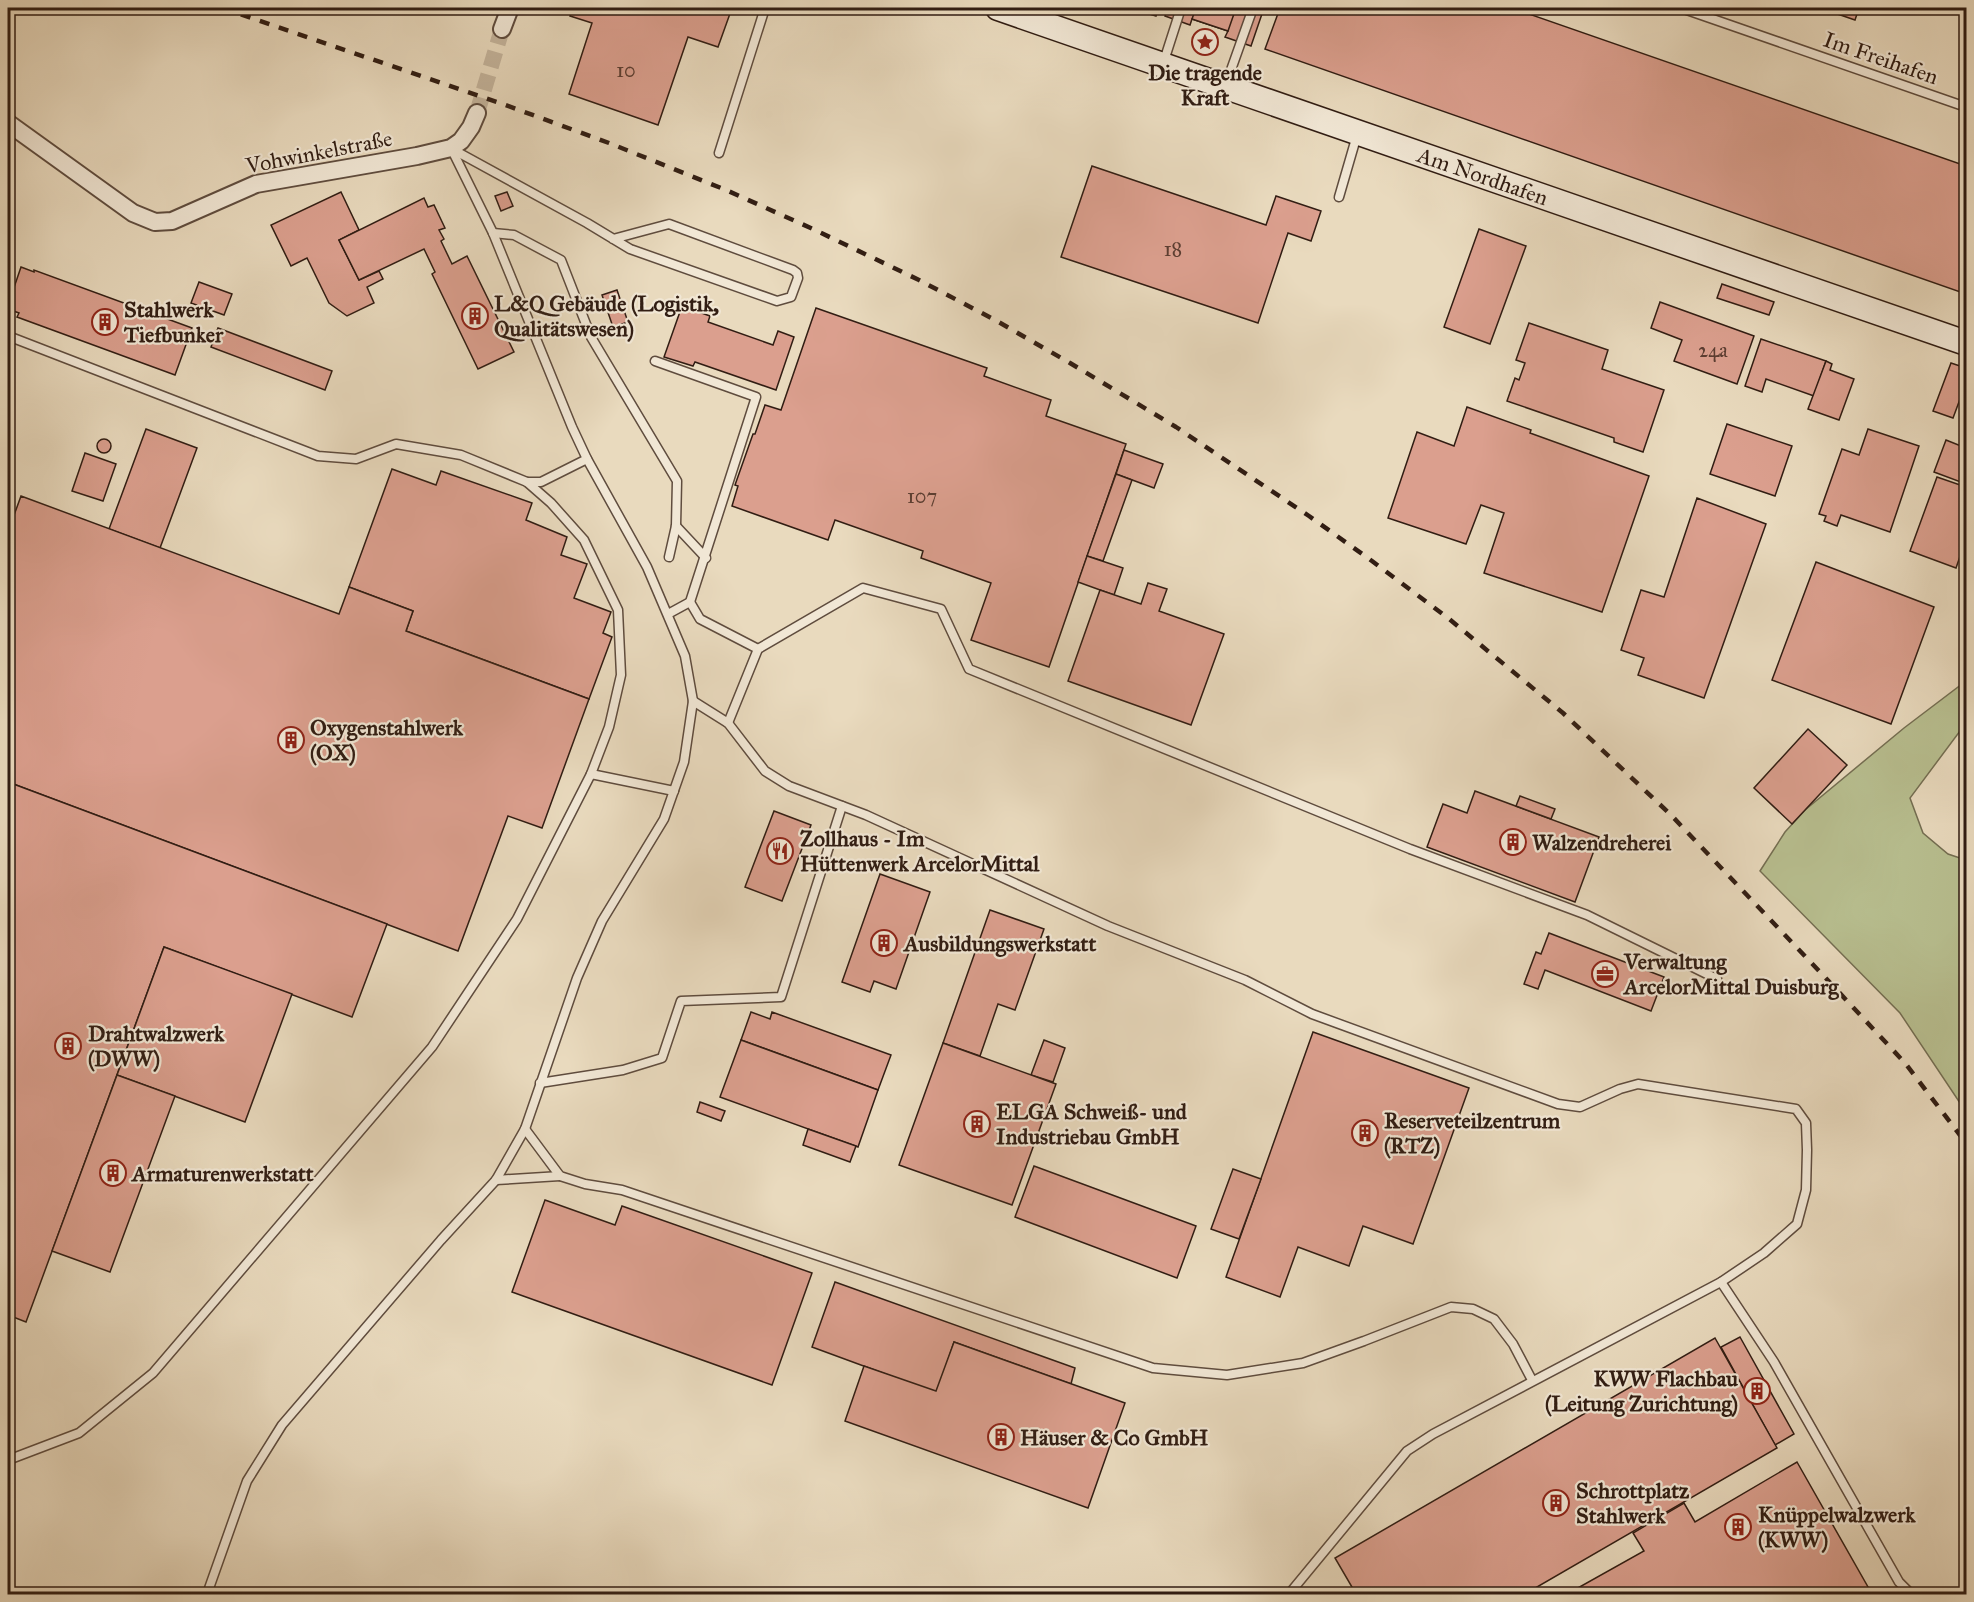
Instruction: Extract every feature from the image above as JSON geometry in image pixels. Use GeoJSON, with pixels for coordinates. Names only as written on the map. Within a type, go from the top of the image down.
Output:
{"type":"FeatureCollection","features":[{"type":"Feature","properties":{"kind":"main road","name":"Am Nordhafen"},"geometry":{"type":"LineString","coordinates":[[998,8],[1966,343]]}},
{"type":"Feature","properties":{"kind":"street"},"geometry":{"type":"LineString","coordinates":[[502,29],[510,8]]}},
{"type":"Feature","properties":{"kind":"street"},"geometry":{"type":"LineString","coordinates":[[451,148],[461,141],[477,113]]}},
{"type":"Feature","properties":{"kind":"street","name":"Vohwinkelstraße"},"geometry":{"type":"LineString","coordinates":[[8,123],[133,213],[154,222],[172,222],[256,184],[451,148]]}},
{"type":"Feature","properties":{"kind":"lane"},"geometry":{"type":"LineString","coordinates":[[719,153],[765,8]]}},
{"type":"Feature","properties":{"kind":"lane"},"geometry":{"type":"LineString","coordinates":[[1163,65],[1181,8]]}},
{"type":"Feature","properties":{"kind":"lane"},"geometry":{"type":"LineString","coordinates":[[1225,88],[1253,8]]}},
{"type":"Feature","properties":{"kind":"lane","name":"Im Freihafen"},"geometry":{"type":"LineString","coordinates":[[1682,8],[1966,107]]}},
{"type":"Feature","properties":{"kind":"lane"},"geometry":{"type":"LineString","coordinates":[[1339,197],[1358,132]]}},
{"type":"Feature","properties":{"kind":"lane"},"geometry":{"type":"LineString","coordinates":[[207,1594],[247,1481],[282,1425],[441,1240],[496,1180],[525,1129],[577,978],[602,921],[664,819],[684,762],[693,701],[685,656],[647,567],[587,459],[569,420],[493,233],[451,148]]}},
{"type":"Feature","properties":{"kind":"lane"},"geometry":{"type":"LineString","coordinates":[[451,148],[630,249],[777,301],[791,297],[798,278],[797,273],[793,270],[669,224],[613,238]]}},
{"type":"Feature","properties":{"kind":"lane"},"geometry":{"type":"LineString","coordinates":[[493,233],[514,235],[561,260],[591,337],[677,481],[676,526],[669,557]]}},
{"type":"Feature","properties":{"kind":"lane"},"geometry":{"type":"LineString","coordinates":[[8,336],[318,456],[356,459],[396,444],[461,455],[527,482],[551,502],[584,540],[618,610],[621,675],[609,727],[591,774],[517,919],[432,1047],[153,1373],[79,1433],[8,1461]]}},
{"type":"Feature","properties":{"kind":"lane"},"geometry":{"type":"LineString","coordinates":[[655,361],[756,397],[690,602],[668,614]]}},
{"type":"Feature","properties":{"kind":"lane"},"geometry":{"type":"LineString","coordinates":[[527,482],[541,482],[587,459]]}},
{"type":"Feature","properties":{"kind":"lane"},"geometry":{"type":"LineString","coordinates":[[676,526],[706,558]]}},
{"type":"Feature","properties":{"kind":"lane"},"geometry":{"type":"LineString","coordinates":[[728,723],[758,649],[864,588],[941,609],[969,669],[1410,849],[1587,915],[1717,979]]}},
{"type":"Feature","properties":{"kind":"lane"},"geometry":{"type":"LineString","coordinates":[[690,602],[700,619],[758,649]]}},
{"type":"Feature","properties":{"kind":"lane"},"geometry":{"type":"LineString","coordinates":[[693,701],[728,723],[765,771],[789,786],[842,806],[957,856],[1108,926],[1245,980],[1312,1014],[1558,1104],[1580,1107],[1620,1089],[1638,1084],[1796,1109],[1806,1123],[1806,1190],[1797,1224],[1764,1253],[1721,1282],[1532,1380],[1432,1434],[1407,1451],[1289,1594]]}},
{"type":"Feature","properties":{"kind":"lane"},"geometry":{"type":"LineString","coordinates":[[591,774],[674,791]]}},
{"type":"Feature","properties":{"kind":"lane"},"geometry":{"type":"LineString","coordinates":[[540,1083],[623,1070],[662,1058],[681,1001],[781,997],[842,806]]}},
{"type":"Feature","properties":{"kind":"lane"},"geometry":{"type":"LineString","coordinates":[[525,1129],[560,1176]]}},
{"type":"Feature","properties":{"kind":"lane"},"geometry":{"type":"LineString","coordinates":[[496,1180],[560,1176],[585,1184],[622,1190],[1153,1368],[1227,1375],[1303,1363],[1450,1307],[1473,1309],[1494,1319],[1513,1344],[1532,1380]]}},
{"type":"Feature","properties":{"kind":"lane"},"geometry":{"type":"LineString","coordinates":[[1721,1282],[1774,1362],[1899,1582],[1911,1594]]}},
{"type":"Feature","properties":{"kind":"green space"},"geometry":{"type":"Polygon","coordinates":[[[1966,681],[1966,723],[1910,798],[1923,833],[1948,854],[1966,860],[1966,921],[1963,928],[1966,933],[1966,1112],[1900,1013],[1760,871],[1785,832],[1805,810],[1904,728],[1966,681]]]}},
{"type":"Feature","properties":{"kind":"building"},"geometry":{"type":"Polygon","coordinates":[[[573,8],[732,8],[718,47],[688,37],[658,125],[569,94],[592,23],[570,16],[573,8]]]}},
{"type":"Feature","properties":{"kind":"building"},"geometry":{"type":"Polygon","coordinates":[[[1130,8],[1159,8],[1156,16],[1130,8]]]}},
{"type":"Feature","properties":{"kind":"building"},"geometry":{"type":"Polygon","coordinates":[[[1168,8],[1264,8],[1251,46],[1225,37],[1228,31],[1192,19],[1190,25],[1165,16],[1168,8]]]}},
{"type":"Feature","properties":{"kind":"building"},"geometry":{"type":"Polygon","coordinates":[[[1196,8],[1236,8],[1228,31],[1192,19],[1196,8]]]}},
{"type":"Feature","properties":{"kind":"building"},"geometry":{"type":"Polygon","coordinates":[[[1280,8],[1512,8],[1966,166],[1966,294],[1265,49],[1280,8]]]}},
{"type":"Feature","properties":{"kind":"building"},"geometry":{"type":"Polygon","coordinates":[[[1820,8],[1859,8],[1855,20],[1820,8]]]}},
{"type":"Feature","properties":{"kind":"building"},"geometry":{"type":"Polygon","coordinates":[[[1092,166],[1266,225],[1276,196],[1321,211],[1311,241],[1288,233],[1258,323],[1061,257],[1092,166]]]}},
{"type":"Feature","properties":{"kind":"building"},"geometry":{"type":"Polygon","coordinates":[[[341,192],[359,230],[339,240],[359,280],[379,271],[383,279],[367,287],[374,303],[347,316],[329,303],[307,258],[291,266],[271,225],[341,192]]]}},
{"type":"Feature","properties":{"kind":"building"},"geometry":{"type":"Polygon","coordinates":[[[507,192],[513,206],[501,211],[495,196],[507,192]]]}},
{"type":"Feature","properties":{"kind":"building","name":"L&Q Gebäude (Logistik, Qualitätswesen)"},"geometry":{"type":"Polygon","coordinates":[[[424,198],[428,207],[434,205],[445,228],[439,230],[444,239],[441,241],[452,264],[467,256],[514,352],[478,369],[432,274],[435,272],[424,249],[359,280],[339,240],[424,198]]]}},
{"type":"Feature","properties":{"kind":"building"},"geometry":{"type":"Polygon","coordinates":[[[1479,229],[1526,246],[1490,344],[1444,327],[1479,229]]]}},
{"type":"Feature","properties":{"kind":"building","name":"Stahlwerk Tiefbunker"},"geometry":{"type":"Polygon","coordinates":[[[21,267],[192,328],[175,375],[17,317],[19,313],[8,309],[8,305],[21,267]]]}},
{"type":"Feature","properties":{"kind":"building"},"geometry":{"type":"Polygon","coordinates":[[[199,282],[232,294],[224,315],[191,303],[199,282]]]}},
{"type":"Feature","properties":{"kind":"building"},"geometry":{"type":"Polygon","coordinates":[[[1722,284],[1774,302],[1769,315],[1717,298],[1722,284]]]}},
{"type":"Feature","properties":{"kind":"building"},"geometry":{"type":"Polygon","coordinates":[[[617,290],[628,322],[613,327],[602,295],[617,290]]]}},
{"type":"Feature","properties":{"kind":"building"},"geometry":{"type":"Polygon","coordinates":[[[1660,302],[1754,336],[1737,384],[1674,361],[1682,340],[1651,328],[1660,302]]]}},
{"type":"Feature","properties":{"kind":"building"},"geometry":{"type":"Polygon","coordinates":[[[682,306],[710,316],[708,322],[773,345],[778,331],[794,337],[776,390],[695,362],[693,366],[664,357],[682,306]]]}},
{"type":"Feature","properties":{"kind":"building"},"geometry":{"type":"Polygon","coordinates":[[[816,308],[987,368],[984,376],[1051,400],[1046,416],[1126,444],[1049,667],[971,640],[991,583],[921,558],[923,551],[835,520],[828,540],[732,506],[738,486],[735,485],[765,405],[781,410],[816,308]]]}},
{"type":"Feature","properties":{"kind":"building"},"geometry":{"type":"Polygon","coordinates":[[[1529,323],[1608,350],[1602,369],[1664,390],[1643,452],[1614,442],[1614,438],[1507,401],[1515,378],[1519,380],[1525,363],[1516,360],[1529,323]]]}},
{"type":"Feature","properties":{"kind":"building"},"geometry":{"type":"Polygon","coordinates":[[[218,328],[332,371],[325,390],[211,347],[218,328]]]}},
{"type":"Feature","properties":{"kind":"building"},"geometry":{"type":"Polygon","coordinates":[[[1761,339],[1826,361],[1814,396],[1766,379],[1762,392],[1745,386],[1761,339]]]}},
{"type":"Feature","properties":{"kind":"building"},"geometry":{"type":"Polygon","coordinates":[[[1826,361],[1832,364],[1830,370],[1854,379],[1839,420],[1808,409],[1826,361]]]}},
{"type":"Feature","properties":{"kind":"building"},"geometry":{"type":"Polygon","coordinates":[[[1951,363],[1966,368],[1966,383],[1953,418],[1933,411],[1951,363]]]}},
{"type":"Feature","properties":{"kind":"building"},"geometry":{"type":"Polygon","coordinates":[[[1467,407],[1531,430],[1530,433],[1649,476],[1602,612],[1484,573],[1504,513],[1481,505],[1466,544],[1388,518],[1417,432],[1454,446],[1467,407]]]}},
{"type":"Feature","properties":{"kind":"building"},"geometry":{"type":"Polygon","coordinates":[[[1727,424],[1792,446],[1775,496],[1710,474],[1727,424]]]}},
{"type":"Feature","properties":{"kind":"building"},"geometry":{"type":"Polygon","coordinates":[[[146,429],[197,448],[160,548],[109,529],[146,429]]]}},
{"type":"Feature","properties":{"kind":"building"},"geometry":{"type":"Polygon","coordinates":[[[1868,429],[1919,446],[1890,532],[1841,515],[1837,526],[1824,521],[1826,516],[1819,514],[1842,449],[1859,455],[1868,429]]]}},
{"type":"Feature","properties":{"kind":"building"},"geometry":{"type":"Polygon","coordinates":[[[104,439],[109,441],[111,446],[109,451],[104,453],[99,451],[97,446],[99,441],[104,439]]]}},
{"type":"Feature","properties":{"kind":"building"},"geometry":{"type":"Polygon","coordinates":[[[1946,440],[1966,448],[1966,484],[1934,472],[1946,440]]]}},
{"type":"Feature","properties":{"kind":"building"},"geometry":{"type":"Polygon","coordinates":[[[1124,450],[1163,464],[1154,488],[1116,474],[1124,450]]]}},
{"type":"Feature","properties":{"kind":"building"},"geometry":{"type":"Polygon","coordinates":[[[85,453],[116,464],[103,501],[72,491],[85,453]]]}},
{"type":"Feature","properties":{"kind":"building"},"geometry":{"type":"Polygon","coordinates":[[[392,469],[436,485],[441,471],[532,503],[526,520],[567,537],[561,555],[587,564],[574,598],[611,612],[603,633],[612,637],[589,699],[406,631],[413,611],[349,587],[392,469]]]}},
{"type":"Feature","properties":{"kind":"building"},"geometry":{"type":"Polygon","coordinates":[[[1116,474],[1132,480],[1103,561],[1087,556],[1116,474]]]}},
{"type":"Feature","properties":{"kind":"building"},"geometry":{"type":"Polygon","coordinates":[[[1937,477],[1966,487],[1966,539],[1956,568],[1910,551],[1937,477]]]}},
{"type":"Feature","properties":{"kind":"building","name":"Oxygenstahlwerk (OX)"},"geometry":{"type":"Polygon","coordinates":[[[21,496],[339,614],[349,587],[413,611],[406,631],[589,699],[542,828],[508,816],[458,951],[8,782],[8,517],[13,518],[21,496]]]}},
{"type":"Feature","properties":{"kind":"building"},"geometry":{"type":"Polygon","coordinates":[[[1697,498],[1766,524],[1704,698],[1638,675],[1644,658],[1621,650],[1641,590],[1664,597],[1697,498]]]}},
{"type":"Feature","properties":{"kind":"building"},"geometry":{"type":"Polygon","coordinates":[[[1087,556],[1123,568],[1114,595],[1078,582],[1087,556]]]}},
{"type":"Feature","properties":{"kind":"building"},"geometry":{"type":"Polygon","coordinates":[[[1816,562],[1934,607],[1891,724],[1772,680],[1816,562]]]}},
{"type":"Feature","properties":{"kind":"building"},"geometry":{"type":"Polygon","coordinates":[[[1148,583],[1167,589],[1159,611],[1224,634],[1191,725],[1068,681],[1100,590],[1141,604],[1148,583]]]}},
{"type":"Feature","properties":{"kind":"building"},"geometry":{"type":"Polygon","coordinates":[[[1808,729],[1847,765],[1792,824],[1754,788],[1808,729]]]}},
{"type":"Feature","properties":{"kind":"building","name":"Drahtwalzwerk (DWW)"},"geometry":{"type":"Polygon","coordinates":[[[8,782],[387,924],[352,1017],[164,947],[26,1322],[8,1315],[8,782]]]}},
{"type":"Feature","properties":{"kind":"building","name":"Walzendreherei"},"geometry":{"type":"Polygon","coordinates":[[[1475,791],[1599,837],[1575,902],[1427,847],[1443,804],[1467,813],[1475,791]]]}},
{"type":"Feature","properties":{"kind":"building"},"geometry":{"type":"Polygon","coordinates":[[[1520,796],[1555,809],[1551,819],[1516,806],[1520,796]]]}},
{"type":"Feature","properties":{"kind":"building","name":"Zollhaus - Im Hüttenwerk ArcelorMittal"},"geometry":{"type":"Polygon","coordinates":[[[774,811],[811,825],[782,901],[745,887],[774,811]]]}},
{"type":"Feature","properties":{"kind":"building","name":"Ausbildungswerkstatt"},"geometry":{"type":"Polygon","coordinates":[[[880,874],[930,892],[896,989],[874,981],[870,992],[842,982],[880,874]]]}},
{"type":"Feature","properties":{"kind":"building"},"geometry":{"type":"Polygon","coordinates":[[[990,910],[1044,929],[1015,1010],[998,1004],[980,1056],[943,1043],[990,910]]]}},
{"type":"Feature","properties":{"kind":"building","name":"Verwaltung ArcelorMittal Duisburg"},"geometry":{"type":"Polygon","coordinates":[[[1549,933],[1664,977],[1651,1011],[1545,970],[1538,989],[1524,984],[1536,952],[1541,954],[1549,933]]]}},
{"type":"Feature","properties":{"kind":"building"},"geometry":{"type":"Polygon","coordinates":[[[164,947],[292,994],[245,1122],[117,1075],[164,947]]]}},
{"type":"Feature","properties":{"kind":"building"},"geometry":{"type":"Polygon","coordinates":[[[751,1012],[770,1019],[772,1012],[891,1055],[878,1090],[741,1040],[751,1012]]]}},
{"type":"Feature","properties":{"kind":"building","name":"Reserveteilzentrum (RTZ)"},"geometry":{"type":"Polygon","coordinates":[[[1313,1032],[1469,1088],[1413,1244],[1363,1226],[1349,1266],[1298,1247],[1280,1297],[1226,1277],[1313,1032]]]}},
{"type":"Feature","properties":{"kind":"building"},"geometry":{"type":"Polygon","coordinates":[[[741,1040],[878,1090],[858,1147],[720,1097],[741,1040]]]}},
{"type":"Feature","properties":{"kind":"building"},"geometry":{"type":"Polygon","coordinates":[[[1044,1040],[1065,1048],[1053,1082],[1031,1075],[1044,1040]]]}},
{"type":"Feature","properties":{"kind":"building","name":"ELGA Schweiß- und Industriebau GmbH"},"geometry":{"type":"Polygon","coordinates":[[[943,1043],[1056,1084],[1012,1205],[899,1165],[943,1043]]]}},
{"type":"Feature","properties":{"kind":"building","name":"Armaturenwerkstatt"},"geometry":{"type":"Polygon","coordinates":[[[117,1075],[175,1096],[110,1272],[52,1251],[117,1075]]]}},
{"type":"Feature","properties":{"kind":"building"},"geometry":{"type":"Polygon","coordinates":[[[700,1102],[725,1111],[721,1121],[697,1112],[700,1102]]]}},
{"type":"Feature","properties":{"kind":"building"},"geometry":{"type":"Polygon","coordinates":[[[808,1129],[856,1146],[850,1162],[803,1145],[808,1129]]]}},
{"type":"Feature","properties":{"kind":"building"},"geometry":{"type":"Polygon","coordinates":[[[1034,1166],[1196,1226],[1177,1278],[1015,1217],[1034,1166]]]}},
{"type":"Feature","properties":{"kind":"building"},"geometry":{"type":"Polygon","coordinates":[[[1233,1169],[1261,1179],[1239,1239],[1211,1229],[1233,1169]]]}},
{"type":"Feature","properties":{"kind":"building"},"geometry":{"type":"Polygon","coordinates":[[[545,1200],[615,1225],[622,1206],[812,1273],[772,1385],[512,1292],[545,1200]]]}},
{"type":"Feature","properties":{"kind":"building"},"geometry":{"type":"Polygon","coordinates":[[[835,1282],[1075,1368],[1071,1384],[954,1342],[937,1393],[812,1347],[835,1282]]]}},
{"type":"Feature","properties":{"kind":"building","name":"KWW Flachbau (Leitung Zurichtung)"},"geometry":{"type":"Polygon","coordinates":[[[1740,1337],[1794,1434],[1775,1445],[1721,1347],[1740,1337]]]}},
{"type":"Feature","properties":{"kind":"building","name":"Schrottplatz Stahlwerk"},"geometry":{"type":"Polygon","coordinates":[[[1715,1338],[1777,1448],[1525,1594],[1356,1594],[1335,1558],[1715,1338]]]}},
{"type":"Feature","properties":{"kind":"building","name":"Häuser & Co GmbH"},"geometry":{"type":"Polygon","coordinates":[[[954,1342],[1125,1403],[1088,1508],[845,1421],[864,1366],[936,1391],[954,1342]]]}},
{"type":"Feature","properties":{"kind":"building","name":"Knüppelwalzwerk (KWW)"},"geometry":{"type":"Polygon","coordinates":[[[1797,1462],[1872,1594],[1567,1594],[1644,1551],[1633,1533],[1684,1503],[1695,1522],[1797,1462]]]}},
{"type":"Feature","properties":{"kind":"tunnel"},"geometry":{"type":"LineString","coordinates":[[477,113],[502,29]]}},
{"type":"Feature","properties":{"kind":"railway"},"geometry":{"type":"LineString","coordinates":[[222,8],[500,103],[609,143],[726,190],[919,280],[995,320],[1176,427],[1372,561],[1448,618],[1563,713],[1671,815],[1821,973],[1905,1063],[1966,1143]]}},
{"type":"Feature","properties":{"kind":"place","name":"Die tragende Kraft"},"geometry":{"type":"Point","coordinates":[1205,42]}},
{"type":"Feature","properties":{"kind":"place","name":"L&Q Gebäude (Logistik, Qualitätswesen)"},"geometry":{"type":"Point","coordinates":[475,316]}},
{"type":"Feature","properties":{"kind":"place","name":"Stahlwerk Tiefbunker"},"geometry":{"type":"Point","coordinates":[105,322]}},
{"type":"Feature","properties":{"kind":"place","name":"Oxygenstahlwerk (OX)"},"geometry":{"type":"Point","coordinates":[291,740]}},
{"type":"Feature","properties":{"kind":"place","name":"Walzendreherei"},"geometry":{"type":"Point","coordinates":[1513,842]}},
{"type":"Feature","properties":{"kind":"place","name":"Zollhaus - Im Hüttenwerk ArcelorMittal"},"geometry":{"type":"Point","coordinates":[780,851]}},
{"type":"Feature","properties":{"kind":"place","name":"Ausbildungswerkstatt"},"geometry":{"type":"Point","coordinates":[884,943]}},
{"type":"Feature","properties":{"kind":"place","name":"Verwaltung ArcelorMittal Duisburg"},"geometry":{"type":"Point","coordinates":[1605,974]}},
{"type":"Feature","properties":{"kind":"place","name":"Drahtwalzwerk (DWW)"},"geometry":{"type":"Point","coordinates":[68,1046]}},
{"type":"Feature","properties":{"kind":"place","name":"ELGA Schweiß- und Industriebau GmbH"},"geometry":{"type":"Point","coordinates":[977,1124]}},
{"type":"Feature","properties":{"kind":"place","name":"Reserveteilzentrum (RTZ)"},"geometry":{"type":"Point","coordinates":[1365,1133]}},
{"type":"Feature","properties":{"kind":"place","name":"Armaturenwerkstatt"},"geometry":{"type":"Point","coordinates":[113,1173]}},
{"type":"Feature","properties":{"kind":"place","name":"KWW Flachbau (Leitung Zurichtung)"},"geometry":{"type":"Point","coordinates":[1757,1391]}},
{"type":"Feature","properties":{"kind":"place","name":"Häuser & Co GmbH"},"geometry":{"type":"Point","coordinates":[1001,1437]}},
{"type":"Feature","properties":{"kind":"place","name":"Schrottplatz Stahlwerk"},"geometry":{"type":"Point","coordinates":[1556,1503]}},
{"type":"Feature","properties":{"kind":"place","name":"Knüppelwalzwerk (KWW)"},"geometry":{"type":"Point","coordinates":[1738,1527]}}]}
